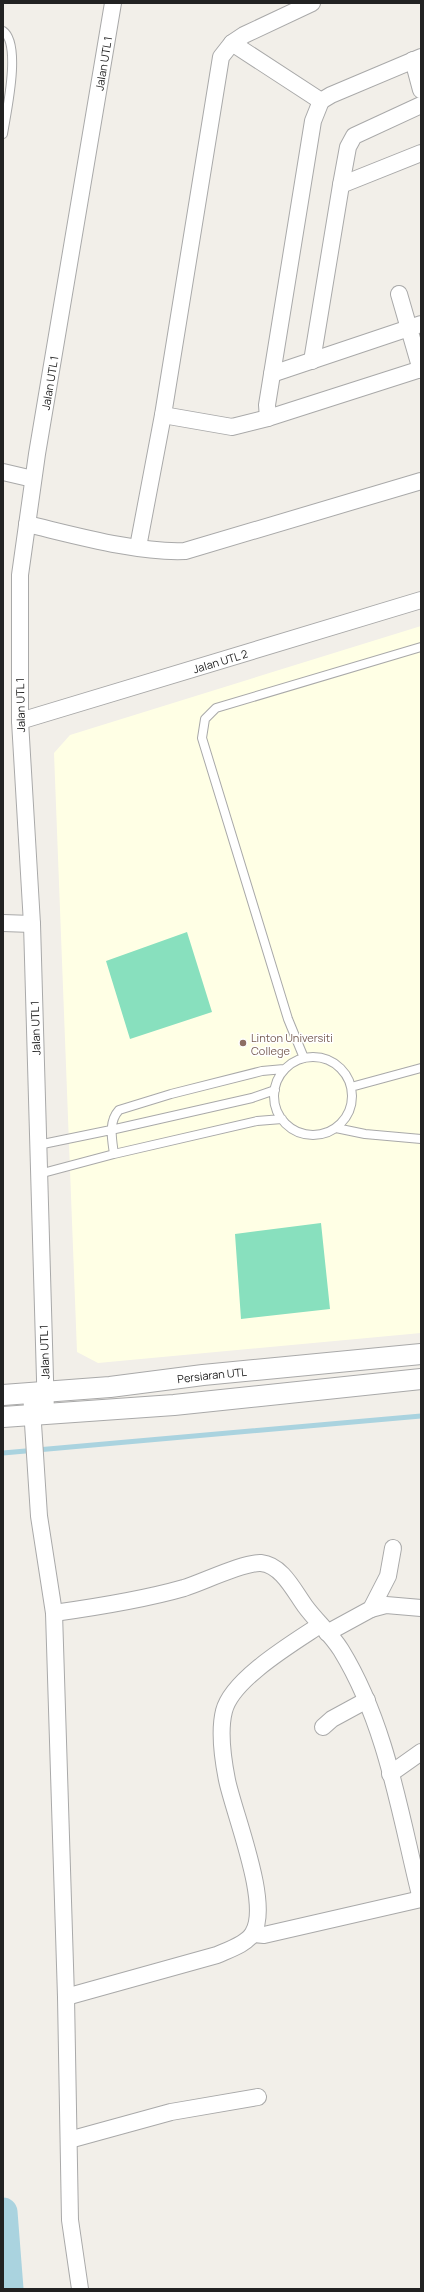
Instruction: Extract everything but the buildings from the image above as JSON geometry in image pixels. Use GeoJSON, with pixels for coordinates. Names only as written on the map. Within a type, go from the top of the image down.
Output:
{"type":"FeatureCollection","features":[{"type":"Feature","properties":{"kind":"street","name":"Jalan UTL 1"},"geometry":{"type":"LineString","coordinates":[[80,2289],[70,2220],[66,1997],[54,1613],[39,1516],[36,1467],[38,1420],[39,1174],[32,924],[20,721],[20,575],[33,479],[112,3]]}},
{"type":"Feature","properties":{"kind":"street"},"geometry":{"type":"LineString","coordinates":[[138,547],[163,415],[221,57],[232,43],[312,3]]}},
{"type":"Feature","properties":{"kind":"street"},"geometry":{"type":"LineString","coordinates":[[232,43],[321,101]]}},
{"type":"Feature","properties":{"kind":"street"},"geometry":{"type":"LineString","coordinates":[[268,418],[272,374],[312,129],[321,101],[331,95],[417,59],[421,90]]}},
{"type":"Feature","properties":{"kind":"street"},"geometry":{"type":"LineString","coordinates":[[312,361],[348,147],[354,136],[421,105]]}},
{"type":"Feature","properties":{"kind":"street"},"geometry":{"type":"LineString","coordinates":[[341,185],[421,153]]}},
{"type":"Feature","properties":{"kind":"street"},"geometry":{"type":"LineString","coordinates":[[163,415],[232,427],[268,418],[421,369],[415,326],[399,294]]}},
{"type":"Feature","properties":{"kind":"street"},"geometry":{"type":"LineString","coordinates":[[272,374],[415,326]]}},
{"type":"Feature","properties":{"kind":"street"},"geometry":{"type":"LineString","coordinates":[[3,472],[33,479]]}},
{"type":"Feature","properties":{"kind":"street"},"geometry":{"type":"LineString","coordinates":[[27,524],[138,547],[168,552],[185,551],[421,481]]}},
{"type":"Feature","properties":{"kind":"street","name":"Jalan UTL 2"},"geometry":{"type":"LineString","coordinates":[[20,721],[421,600]]}},
{"type":"Feature","properties":{"kind":"street"},"geometry":{"type":"LineString","coordinates":[[3,923],[32,924]]}},
{"type":"Feature","properties":{"kind":"street","name":"Persiaran UTL"},"geometry":{"type":"LineString","coordinates":[[3,1395],[38,1393],[421,1354]]}},
{"type":"Feature","properties":{"kind":"street"},"geometry":{"type":"LineString","coordinates":[[3,1417],[38,1420],[421,1379]]}},
{"type":"Feature","properties":{"kind":"street"},"geometry":{"type":"LineString","coordinates":[[371,1609],[388,1576],[393,1548]]}},
{"type":"Feature","properties":{"kind":"street"},"geometry":{"type":"LineString","coordinates":[[54,1613],[96,1607],[184,1588],[258,1563],[270,1564],[282,1575],[340,1650],[367,1700],[383,1745],[421,1899],[264,1935],[253,1934]]}},
{"type":"Feature","properties":{"kind":"street"},"geometry":{"type":"LineString","coordinates":[[66,1997],[217,1955],[241,1944],[253,1934],[259,1917],[256,1889],[227,1779],[223,1740],[224,1710],[239,1684],[324,1629],[371,1609],[386,1605],[421,1608]]}},
{"type":"Feature","properties":{"kind":"street"},"geometry":{"type":"LineString","coordinates":[[323,1727],[332,1719],[367,1700]]}},
{"type":"Feature","properties":{"kind":"street"},"geometry":{"type":"LineString","coordinates":[[390,1774],[421,1752]]}},
{"type":"Feature","properties":{"kind":"street"},"geometry":{"type":"LineString","coordinates":[[69,2140],[170,2112],[258,2097]]}},
{"type":"Feature","properties":{"kind":"lane"},"geometry":{"type":"LineString","coordinates":[[3,31],[10,44],[13,68],[3,134]]}},
{"type":"Feature","properties":{"kind":"lane"},"geometry":{"type":"LineString","coordinates":[[304,1058],[288,1019],[202,738],[205,719],[216,708],[421,647]]}},
{"type":"Feature","properties":{"kind":"lane"},"geometry":{"type":"LineString","coordinates":[[114,1154],[111,1130],[114,1116],[126,1107],[262,1071],[284,1069],[304,1058],[316,1057],[328,1060],[338,1066],[346,1076],[351,1087],[352,1099],[350,1110],[344,1120],[336,1128],[325,1134],[307,1134],[290,1128],[282,1119],[275,1105],[275,1090],[278,1079],[284,1069]]}},
{"type":"Feature","properties":{"kind":"lane"},"geometry":{"type":"LineString","coordinates":[[351,1087],[421,1068]]}},
{"type":"Feature","properties":{"kind":"lane"},"geometry":{"type":"LineString","coordinates":[[38,1145],[252,1098],[275,1090]]}},
{"type":"Feature","properties":{"kind":"lane"},"geometry":{"type":"LineString","coordinates":[[39,1174],[114,1154],[257,1121],[282,1119]]}},
{"type":"Feature","properties":{"kind":"lane"},"geometry":{"type":"LineString","coordinates":[[336,1128],[366,1134],[421,1139]]}},
{"type":"Feature","properties":{"kind":"shaded area","name":"Linton Universiti College"},"geometry":{"type":"Polygon","coordinates":[[[421,626],[421,1333],[98,1363],[77,1352],[54,753],[70,735],[421,626]]]}},
{"type":"Feature","properties":{"kind":"green space"},"geometry":{"type":"Polygon","coordinates":[[[187,932],[212,1012],[130,1039],[106,961],[187,932]]]}},
{"type":"Feature","properties":{"kind":"green space"},"geometry":{"type":"Polygon","coordinates":[[[321,1223],[330,1309],[241,1319],[235,1234],[321,1223]]]}},
{"type":"Feature","properties":{"kind":"waterway"},"geometry":{"type":"LineString","coordinates":[[3,1453],[421,1416]]}},
{"type":"Feature","properties":{"kind":"waterway"},"geometry":{"type":"LineString","coordinates":[[3,2212],[9,2289]]}},
{"type":"Feature","properties":{"kind":"place","name":"Linton Universiti College"},"geometry":{"type":"Point","coordinates":[243,1043]}}]}
